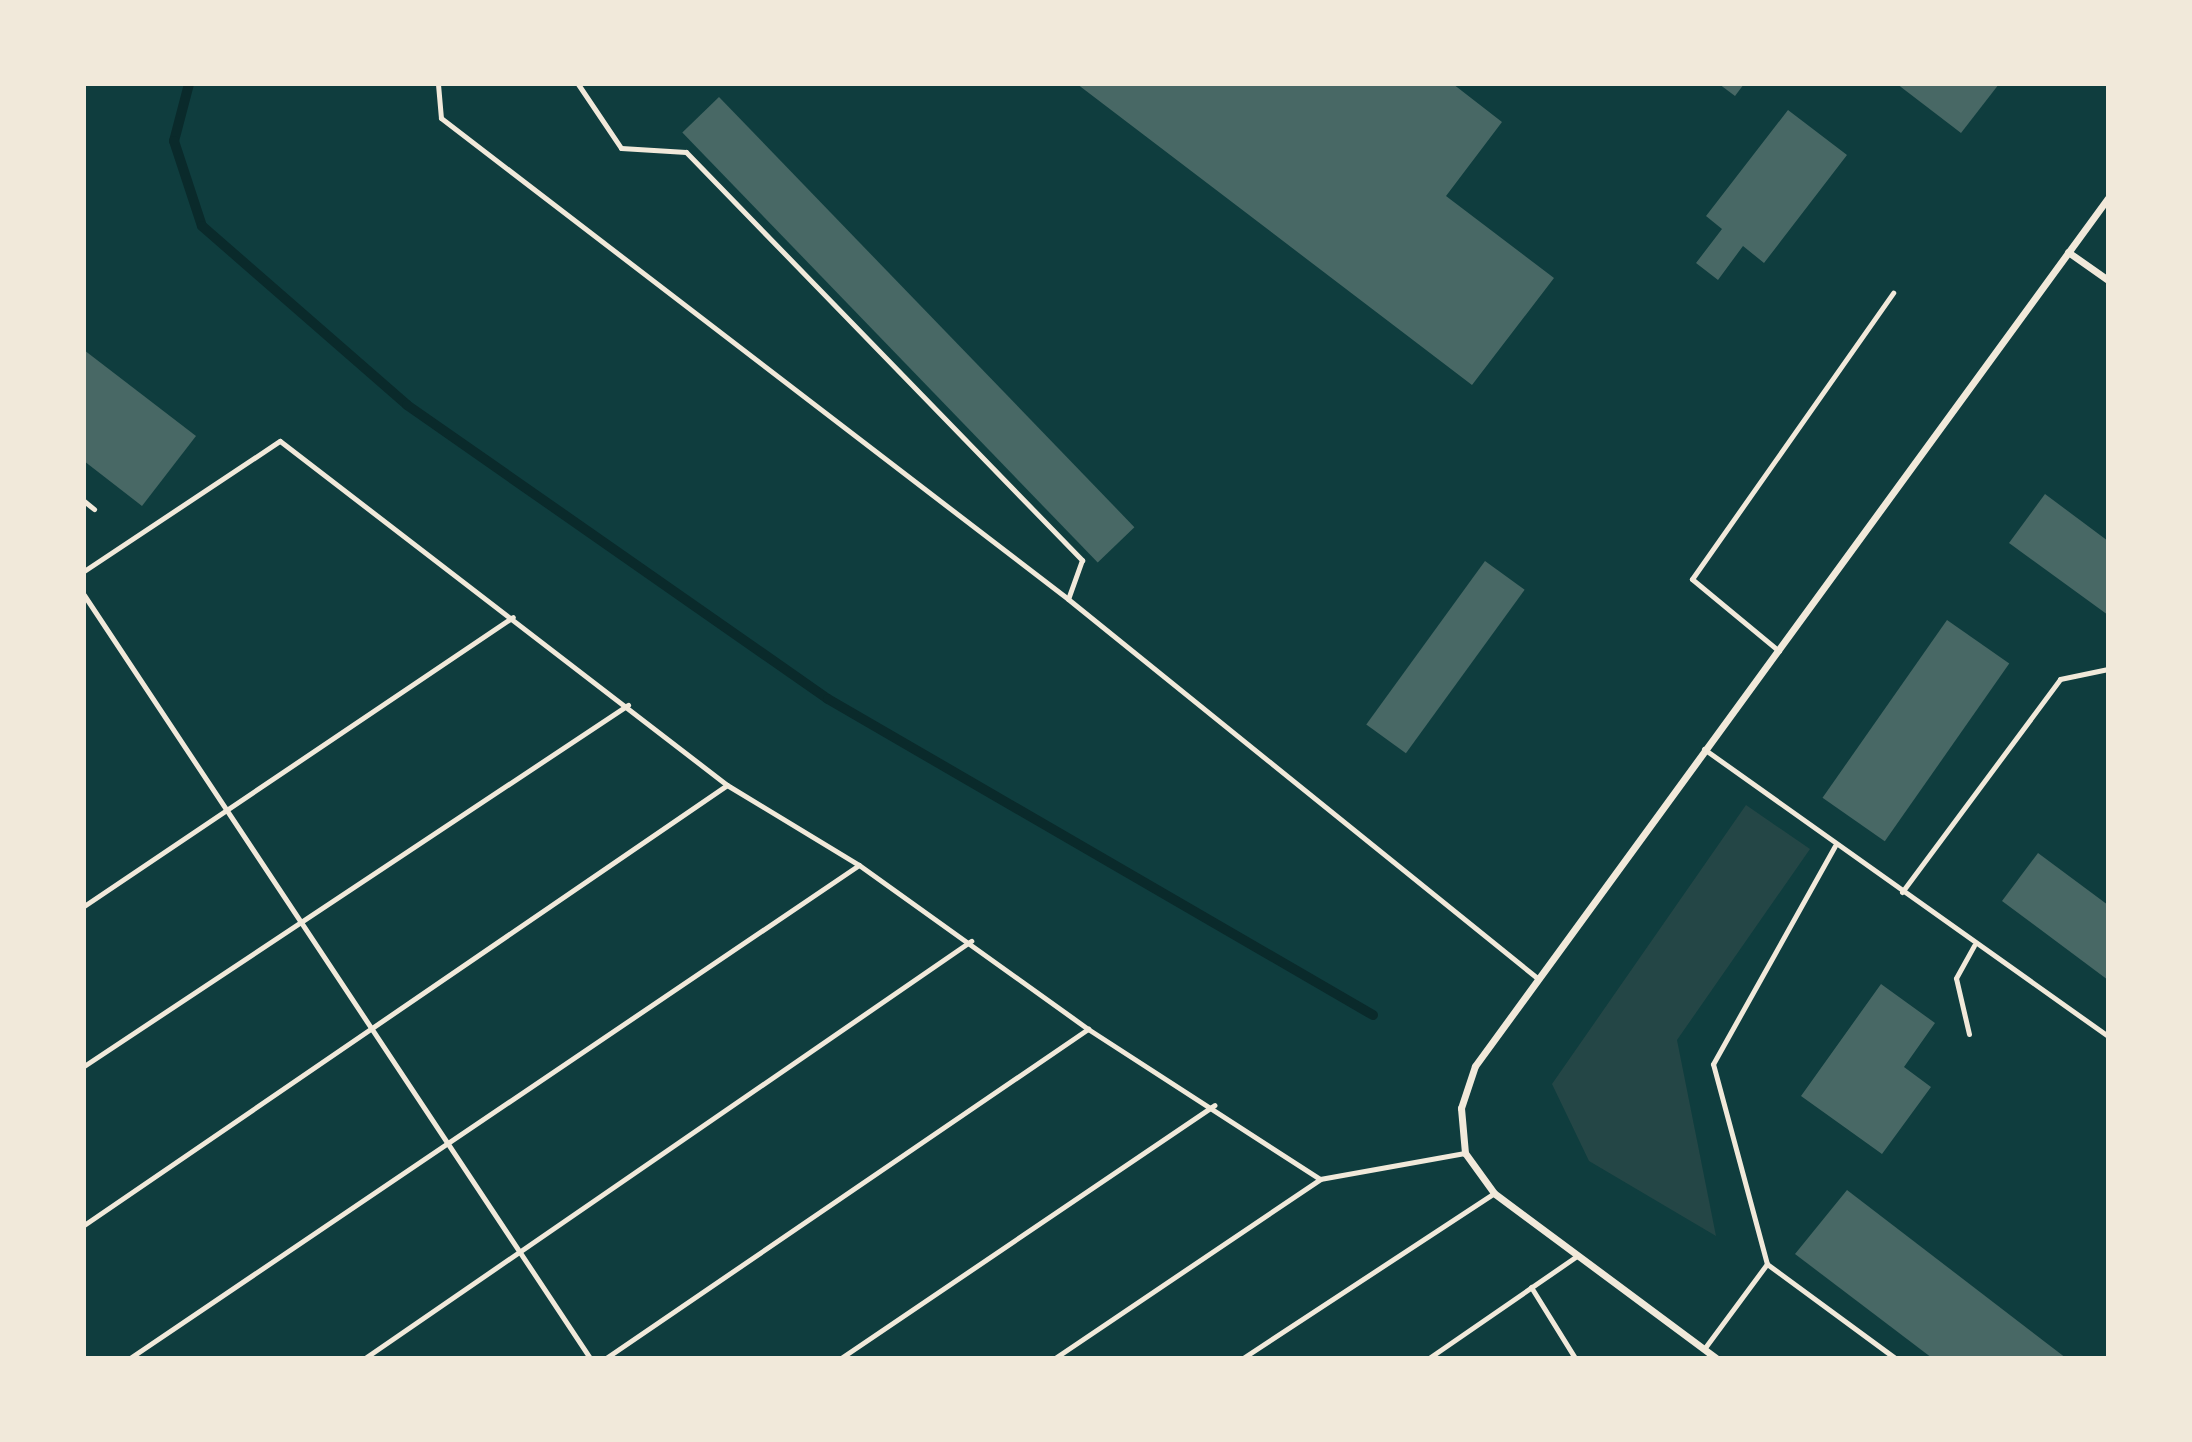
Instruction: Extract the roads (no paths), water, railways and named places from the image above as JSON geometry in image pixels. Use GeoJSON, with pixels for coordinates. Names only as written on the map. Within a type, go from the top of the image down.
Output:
{"type":"FeatureCollection","features":[{"type":"Feature","properties":{"kind":"street"},"geometry":{"type":"LineString","coordinates":[[1716,1358],[1494,1193],[1465,1153],[1461,1108],[1475,1066],[1536,977],[1779,651],[2108,198]]}},
{"type":"Feature","properties":{"kind":"street"},"geometry":{"type":"LineString","coordinates":[[2068,252],[2108,280]]}},
{"type":"Feature","properties":{"kind":"lane"},"geometry":{"type":"LineString","coordinates":[[438,84],[441,118],[1068,599],[1536,977]]}},
{"type":"Feature","properties":{"kind":"lane"},"geometry":{"type":"LineString","coordinates":[[578,84],[621,148],[686,152],[1083,560],[1068,599]]}},
{"type":"Feature","properties":{"kind":"lane"},"geometry":{"type":"LineString","coordinates":[[1779,651],[1692,579],[1893,293]]}},
{"type":"Feature","properties":{"kind":"lane"},"geometry":{"type":"LineString","coordinates":[[84,570],[280,441],[628,705],[727,785],[859,865],[971,941],[1088,1028],[1214,1105],[1320,1179]]}},
{"type":"Feature","properties":{"kind":"lane"},"geometry":{"type":"LineString","coordinates":[[84,501],[94,509]]}},
{"type":"Feature","properties":{"kind":"lane"},"geometry":{"type":"LineString","coordinates":[[84,595],[590,1358]]}},
{"type":"Feature","properties":{"kind":"lane"},"geometry":{"type":"LineString","coordinates":[[84,906],[513,617]]}},
{"type":"Feature","properties":{"kind":"lane"},"geometry":{"type":"LineString","coordinates":[[1902,892],[2060,679],[2108,669]]}},
{"type":"Feature","properties":{"kind":"lane"},"geometry":{"type":"LineString","coordinates":[[84,1066],[628,705]]}},
{"type":"Feature","properties":{"kind":"lane"},"geometry":{"type":"LineString","coordinates":[[1704,749],[1974,946],[2108,1036]]}},
{"type":"Feature","properties":{"kind":"lane"},"geometry":{"type":"LineString","coordinates":[[84,1225],[727,785]]}},
{"type":"Feature","properties":{"kind":"lane"},"geometry":{"type":"LineString","coordinates":[[1835,846],[1713,1064],[1767,1264],[1895,1358]]}},
{"type":"Feature","properties":{"kind":"lane"},"geometry":{"type":"LineString","coordinates":[[130,1358],[859,865]]}},
{"type":"Feature","properties":{"kind":"lane"},"geometry":{"type":"LineString","coordinates":[[365,1358],[971,941]]}},
{"type":"Feature","properties":{"kind":"lane"},"geometry":{"type":"LineString","coordinates":[[1969,1034],[1956,978],[1974,946]]}},
{"type":"Feature","properties":{"kind":"lane"},"geometry":{"type":"LineString","coordinates":[[606,1358],[1088,1028]]}},
{"type":"Feature","properties":{"kind":"lane"},"geometry":{"type":"LineString","coordinates":[[841,1358],[1214,1105]]}},
{"type":"Feature","properties":{"kind":"lane"},"geometry":{"type":"LineString","coordinates":[[1055,1358],[1320,1179],[1465,1153]]}},
{"type":"Feature","properties":{"kind":"lane"},"geometry":{"type":"LineString","coordinates":[[1243,1358],[1494,1193]]}},
{"type":"Feature","properties":{"kind":"lane"},"geometry":{"type":"LineString","coordinates":[[1429,1358],[1577,1256]]}},
{"type":"Feature","properties":{"kind":"lane"},"geometry":{"type":"LineString","coordinates":[[1704,1349],[1767,1264]]}},
{"type":"Feature","properties":{"kind":"lane"},"geometry":{"type":"LineString","coordinates":[[1531,1287],[1575,1358]]}},
{"type":"Feature","properties":{"kind":"waterway"},"geometry":{"type":"LineString","coordinates":[[189,84],[174,141],[202,226],[407,405],[828,699],[1373,1015]]}}]}
